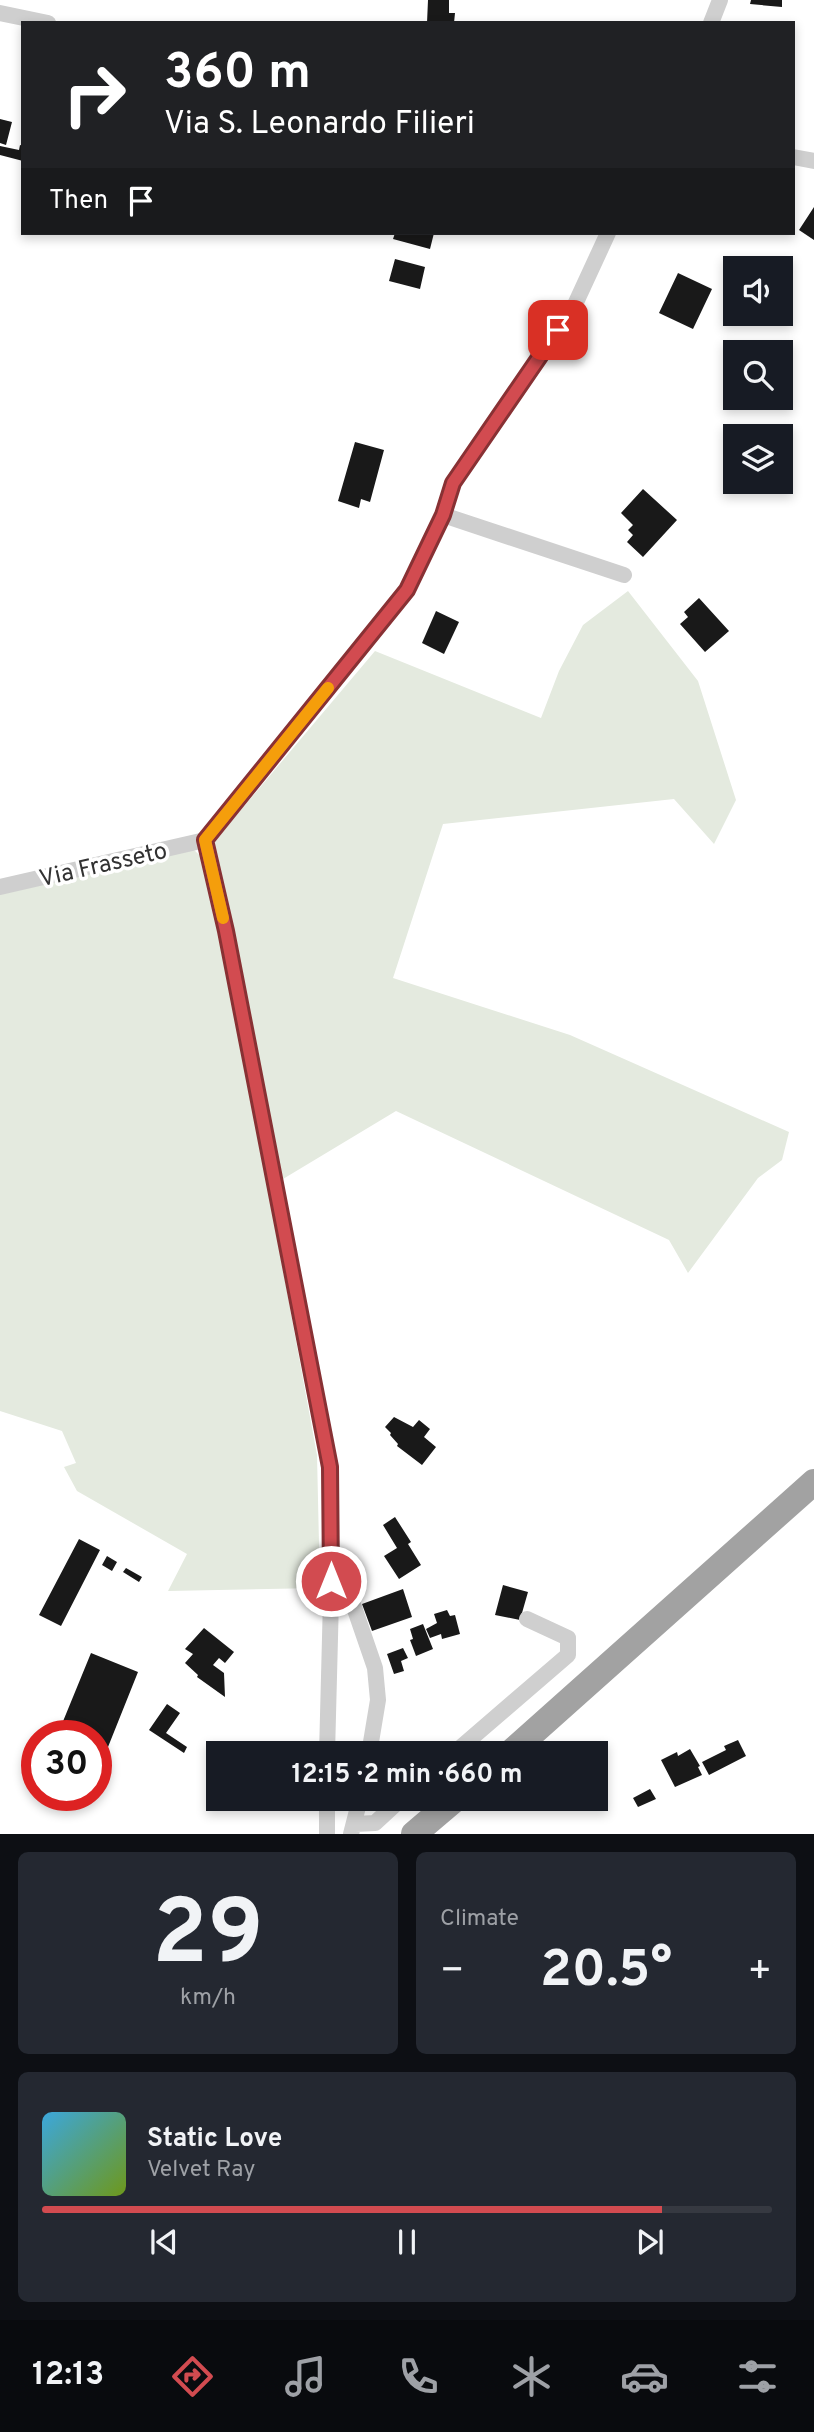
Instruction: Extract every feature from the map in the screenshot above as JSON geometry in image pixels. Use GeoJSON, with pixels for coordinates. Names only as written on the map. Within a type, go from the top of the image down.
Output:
{"type":"FeatureCollection","features":[{"type":"Feature","properties":{"kind":"highway"},"geometry":{"type":"LineString","coordinates":[[524,1741],[814,1482]]}},
{"type":"Feature","properties":{"kind":"highway"},"geometry":{"type":"LineString","coordinates":[[414,1833],[441,1811]]}},
{"type":"Feature","properties":{"kind":"street"},"geometry":{"type":"LineString","coordinates":[[712,21],[720,0]]}},
{"type":"Feature","properties":{"kind":"street"},"geometry":{"type":"LineString","coordinates":[[0,13],[38,21]]}},
{"type":"Feature","properties":{"kind":"street"},"geometry":{"type":"LineString","coordinates":[[795,158],[814,161]]}},
{"type":"Feature","properties":{"kind":"street"},"geometry":{"type":"LineString","coordinates":[[327,1741],[331,1581],[330,1467],[226,931],[205,840],[407,590],[443,515],[453,483],[572,311],[607,235]]}},
{"type":"Feature","properties":{"kind":"street"},"geometry":{"type":"LineString","coordinates":[[443,515],[624,575]]}},
{"type":"Feature","properties":{"kind":"street","name":"Via Frasseto"},"geometry":{"type":"LineString","coordinates":[[0,887],[205,840]]}},
{"type":"Feature","properties":{"kind":"street"},"geometry":{"type":"LineString","coordinates":[[331,1581],[354,1607],[374,1668],[378,1700],[371,1741]]}},
{"type":"Feature","properties":{"kind":"street"},"geometry":{"type":"LineString","coordinates":[[468,1741],[568,1655],[568,1638],[527,1619]]}},
{"type":"Feature","properties":{"kind":"street"},"geometry":{"type":"LineString","coordinates":[[327,1811],[327,1833]]}},
{"type":"Feature","properties":{"kind":"street"},"geometry":{"type":"LineString","coordinates":[[357,1811],[353,1829],[375,1823],[388,1811]]}},
{"type":"Feature","properties":{"kind":"shaded area"},"geometry":{"type":"Polygon","coordinates":[[[628,591],[698,681],[736,800],[714,844],[674,799],[443,824],[393,978],[570,1035],[789,1132],[782,1160],[758,1178],[688,1273],[669,1240],[396,1111],[283,1179],[213,843],[375,651],[541,718],[559,671],[583,625],[628,591]]]}},
{"type":"Feature","properties":{"kind":"shaded area"},"geometry":{"type":"Polygon","coordinates":[[[194,850],[206,861],[317,1455],[320,1588],[168,1591],[187,1554],[77,1491],[64,1467],[76,1463],[62,1431],[0,1411],[0,893],[194,850]]]}},
{"type":"Feature","properties":{"kind":"building"},"geometry":{"type":"Polygon","coordinates":[[[428,0],[449,0],[449,13],[455,13],[454,21],[427,21],[428,0]]]}},
{"type":"Feature","properties":{"kind":"building"},"geometry":{"type":"Polygon","coordinates":[[[751,0],[782,0],[782,7],[750,4],[751,0]]]}},
{"type":"Feature","properties":{"kind":"building"},"geometry":{"type":"Polygon","coordinates":[[[0,119],[12,122],[6,145],[0,143],[0,119]]]}},
{"type":"Feature","properties":{"kind":"building"},"geometry":{"type":"Polygon","coordinates":[[[20,145],[21,160],[0,155],[0,146],[19,150],[20,145]]]}},
{"type":"Feature","properties":{"kind":"building"},"geometry":{"type":"Polygon","coordinates":[[[814,207],[814,240],[799,230],[814,207]]]}},
{"type":"Feature","properties":{"kind":"building"},"geometry":{"type":"Polygon","coordinates":[[[394,235],[434,235],[430,249],[393,239],[394,235]]]}},
{"type":"Feature","properties":{"kind":"building"},"geometry":{"type":"Polygon","coordinates":[[[395,259],[425,267],[420,289],[389,281],[395,259]]]}},
{"type":"Feature","properties":{"kind":"building"},"geometry":{"type":"Polygon","coordinates":[[[678,273],[712,289],[693,329],[659,313],[678,273]]]}},
{"type":"Feature","properties":{"kind":"building"},"geometry":{"type":"Polygon","coordinates":[[[355,442],[384,450],[370,502],[361,499],[359,508],[338,501],[355,442]]]}},
{"type":"Feature","properties":{"kind":"building"},"geometry":{"type":"Polygon","coordinates":[[[643,489],[677,520],[643,557],[627,542],[633,535],[628,530],[633,525],[621,513],[643,489]]]}},
{"type":"Feature","properties":{"kind":"building"},"geometry":{"type":"Polygon","coordinates":[[[699,598],[729,631],[705,652],[680,624],[688,617],[684,612],[699,598]]]}},
{"type":"Feature","properties":{"kind":"building"},"geometry":{"type":"Polygon","coordinates":[[[436,611],[459,622],[444,654],[422,643],[436,611]]]}},
{"type":"Feature","properties":{"kind":"building"},"geometry":{"type":"Polygon","coordinates":[[[394,1417],[413,1427],[419,1420],[430,1429],[424,1437],[436,1447],[422,1465],[397,1446],[385,1427],[394,1417]]]}},
{"type":"Feature","properties":{"kind":"building"},"geometry":{"type":"Polygon","coordinates":[[[395,1517],[411,1542],[408,1544],[421,1565],[399,1579],[384,1556],[397,1548],[383,1525],[395,1517]]]}},
{"type":"Feature","properties":{"kind":"building"},"geometry":{"type":"Polygon","coordinates":[[[79,1539],[100,1550],[61,1626],[39,1615],[79,1539]]]}},
{"type":"Feature","properties":{"kind":"building"},"geometry":{"type":"Polygon","coordinates":[[[107,1556],[117,1562],[112,1571],[102,1565],[107,1556]]]}},
{"type":"Feature","properties":{"kind":"building"},"geometry":{"type":"Polygon","coordinates":[[[126,1568],[142,1577],[139,1582],[123,1572],[126,1568]]]}},
{"type":"Feature","properties":{"kind":"building"},"geometry":{"type":"Polygon","coordinates":[[[503,1585],[528,1592],[520,1620],[495,1615],[503,1585]]]}},
{"type":"Feature","properties":{"kind":"building"},"geometry":{"type":"Polygon","coordinates":[[[403,1589],[412,1617],[372,1631],[362,1604],[403,1589]]]}},
{"type":"Feature","properties":{"kind":"building"},"geometry":{"type":"Polygon","coordinates":[[[447,1610],[450,1616],[455,1615],[460,1634],[442,1639],[441,1634],[430,1638],[426,1629],[437,1623],[434,1614],[447,1610]]]}},
{"type":"Feature","properties":{"kind":"building"},"geometry":{"type":"Polygon","coordinates":[[[423,1624],[433,1649],[416,1656],[410,1640],[413,1639],[410,1629],[423,1624]]]}},
{"type":"Feature","properties":{"kind":"building"},"geometry":{"type":"Polygon","coordinates":[[[204,1628],[234,1652],[225,1663],[219,1658],[213,1665],[224,1673],[225,1697],[197,1677],[185,1663],[193,1654],[185,1649],[204,1628]]]}},
{"type":"Feature","properties":{"kind":"building"},"geometry":{"type":"Polygon","coordinates":[[[403,1648],[408,1658],[401,1661],[404,1671],[394,1674],[387,1654],[403,1648]]]}},
{"type":"Feature","properties":{"kind":"building"},"geometry":{"type":"Polygon","coordinates":[[[91,1653],[138,1672],[112,1737],[112,1720],[64,1720],[91,1653]]]}},
{"type":"Feature","properties":{"kind":"building"},"geometry":{"type":"Polygon","coordinates":[[[167,1704],[180,1713],[166,1733],[187,1747],[184,1753],[149,1730],[167,1704]]]}},
{"type":"Feature","properties":{"kind":"building"},"geometry":{"type":"Polygon","coordinates":[[[738,1740],[746,1756],[709,1775],[702,1762],[726,1750],[724,1746],[738,1740]]]}},
{"type":"Feature","properties":{"kind":"building"},"geometry":{"type":"Polygon","coordinates":[[[690,1749],[702,1775],[675,1787],[661,1760],[677,1752],[678,1756],[690,1749]]]}},
{"type":"Feature","properties":{"kind":"building"},"geometry":{"type":"Polygon","coordinates":[[[650,1789],[656,1799],[638,1807],[633,1798],[650,1789]]]}},
{"type":"Feature","properties":{"kind":"slow traffic"},"geometry":{"type":"LineString","coordinates":[[223,918],[205,840],[328,688]]}},
{"type":"Feature","properties":{"kind":"route"},"geometry":{"type":"LineString","coordinates":[[331,1581],[330,1467],[226,931],[205,840],[407,590],[443,515],[453,483],[558,330]]}}]}
